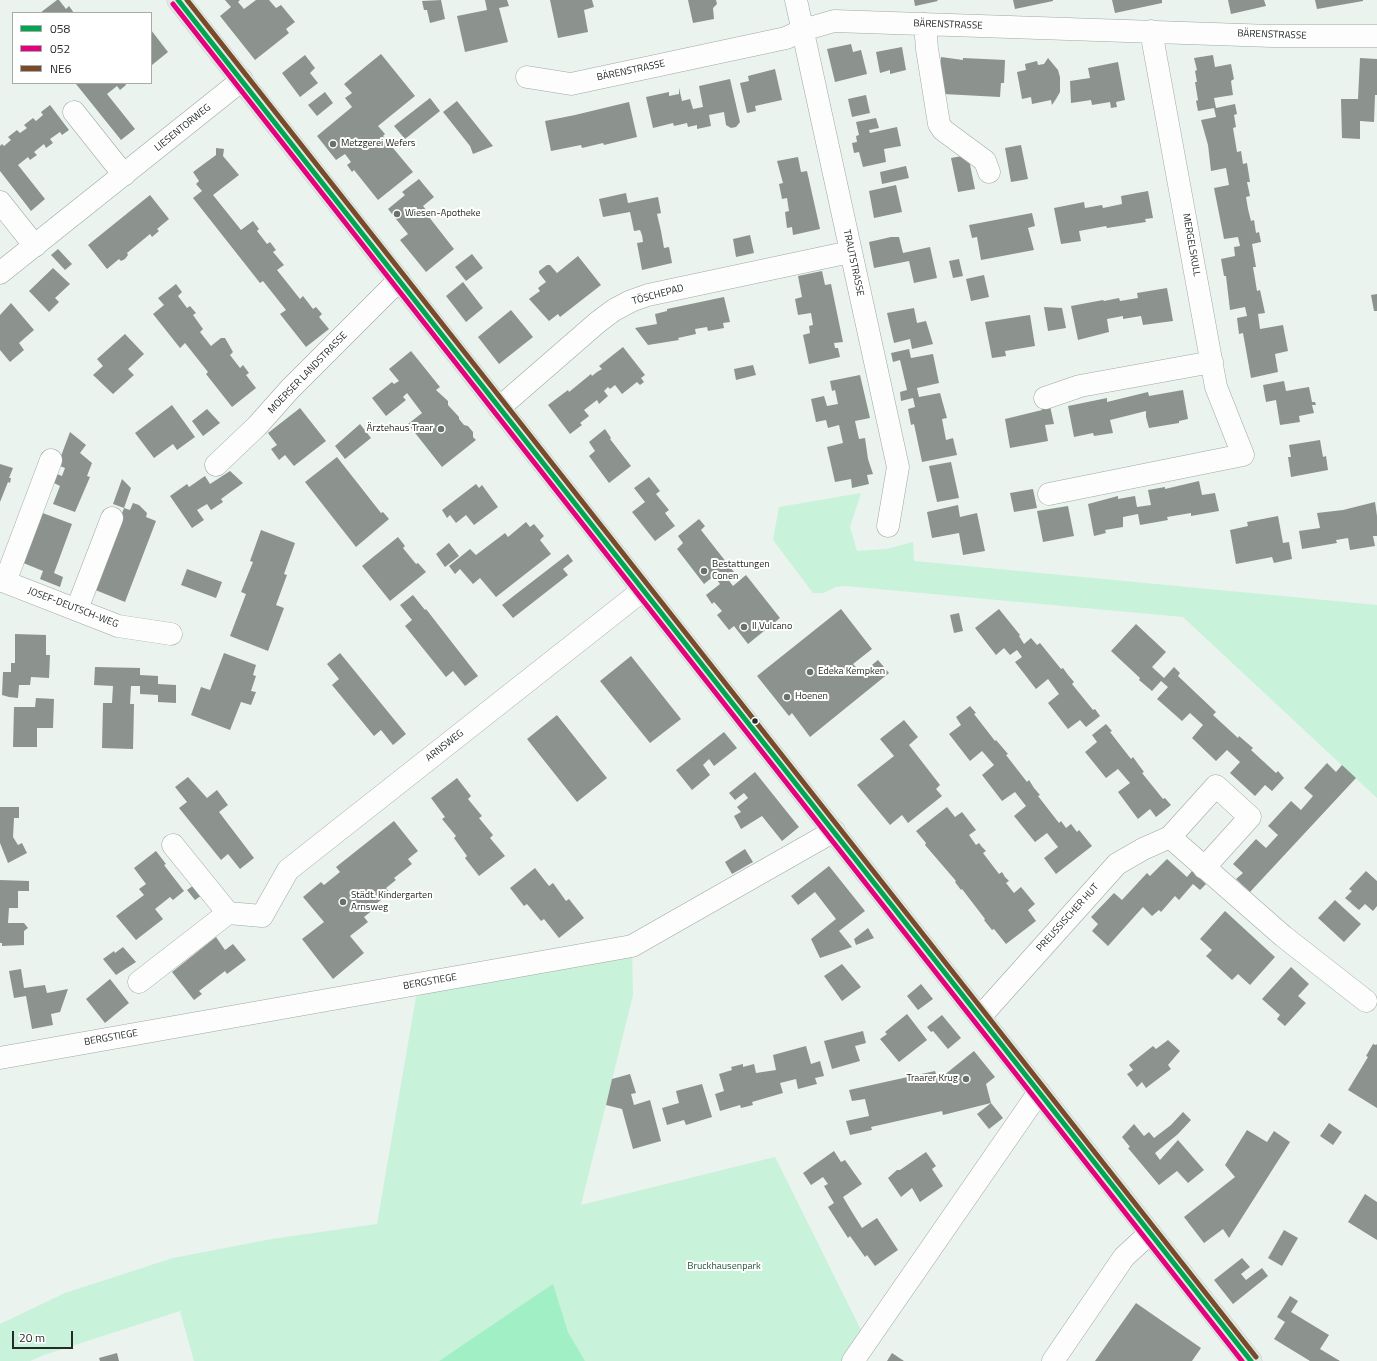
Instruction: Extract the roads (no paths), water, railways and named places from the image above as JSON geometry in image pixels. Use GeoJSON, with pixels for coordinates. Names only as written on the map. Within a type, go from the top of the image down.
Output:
{"type":"FeatureCollection","features":[{"type":"Feature","properties":{"kind":"main road"},"geometry":{"type":"LineString","coordinates":[[178,0],[1251,1361]]}},
{"type":"Feature","properties":{"kind":"street","name":"TRAUTSTRASSE"},"geometry":{"type":"LineString","coordinates":[[796,0],[898,467],[888,526]]}},
{"type":"Feature","properties":{"kind":"street","name":"BÄRENSTRASSE"},"geometry":{"type":"LineString","coordinates":[[528,77],[571,84],[786,38],[803,30],[834,21],[1272,36],[1377,36]]}},
{"type":"Feature","properties":{"kind":"street"},"geometry":{"type":"LineString","coordinates":[[925,24],[927,49],[939,124],[943,130],[984,161],[989,172]]}},
{"type":"Feature","properties":{"kind":"street","name":"MERGELSKULL"},"geometry":{"type":"LineString","coordinates":[[1049,494],[1243,455],[1216,387],[1151,31]]}},
{"type":"Feature","properties":{"kind":"street","name":"LIESENTORWEG"},"geometry":{"type":"LineString","coordinates":[[0,273],[242,80]]}},
{"type":"Feature","properties":{"kind":"street"},"geometry":{"type":"LineString","coordinates":[[74,112],[124,175]]}},
{"type":"Feature","properties":{"kind":"street"},"geometry":{"type":"LineString","coordinates":[[0,202],[35,246]]}},
{"type":"Feature","properties":{"kind":"street","name":"TÖSCHEPAD"},"geometry":{"type":"LineString","coordinates":[[500,408],[598,322],[614,310],[631,301],[648,295],[850,252]]}},
{"type":"Feature","properties":{"kind":"street","name":"MOERSER LANDSTRASSE"},"geometry":{"type":"LineString","coordinates":[[216,464],[257,426],[290,389],[399,280]]}},
{"type":"Feature","properties":{"kind":"street"},"geometry":{"type":"LineString","coordinates":[[1045,398],[1080,386],[1212,362]]}},
{"type":"Feature","properties":{"kind":"street"},"geometry":{"type":"LineString","coordinates":[[2,581],[51,460]]}},
{"type":"Feature","properties":{"kind":"street"},"geometry":{"type":"LineString","coordinates":[[77,609],[112,518]]}},
{"type":"Feature","properties":{"kind":"street","name":"JOSEF-DEUTSCH-WEG"},"geometry":{"type":"LineString","coordinates":[[2,581],[118,626],[172,634]]}},
{"type":"Feature","properties":{"kind":"street","name":"ARNSWEG"},"geometry":{"type":"LineString","coordinates":[[228,913],[262,916],[288,870],[643,590]]}},
{"type":"Feature","properties":{"kind":"street","name":"PREUSSISCHER HUT"},"geometry":{"type":"LineString","coordinates":[[980,1018],[1117,864],[1143,849],[1170,837],[1216,786],[1250,817],[1204,868]]}},
{"type":"Feature","properties":{"kind":"street","name":"BERGSTIEGE"},"geometry":{"type":"LineString","coordinates":[[0,1058],[632,946],[834,831]]}},
{"type":"Feature","properties":{"kind":"street"},"geometry":{"type":"LineString","coordinates":[[1170,837],[1283,936],[1366,1001]]}},
{"type":"Feature","properties":{"kind":"street"},"geometry":{"type":"LineString","coordinates":[[139,982],[228,913],[173,845]]}},
{"type":"Feature","properties":{"kind":"street"},"geometry":{"type":"LineString","coordinates":[[853,1361],[1039,1092]]}},
{"type":"Feature","properties":{"kind":"street"},"geometry":{"type":"LineString","coordinates":[[1053,1361],[1124,1257],[1150,1233]]}},
{"type":"Feature","properties":{"kind":"place","name":"Metzgerei Wefers"},"geometry":{"type":"Point","coordinates":[333,144]}},
{"type":"Feature","properties":{"kind":"place","name":"Wiesen-Apotheke"},"geometry":{"type":"Point","coordinates":[397,214]}},
{"type":"Feature","properties":{"kind":"place","name":"Ärztehaus Traar"},"geometry":{"type":"Point","coordinates":[441,429]}},
{"type":"Feature","properties":{"kind":"place","name":"Bestattungen Conen"},"geometry":{"type":"Point","coordinates":[704,571]}},
{"type":"Feature","properties":{"kind":"place","name":"Il Vulcano"},"geometry":{"type":"Point","coordinates":[744,627]}},
{"type":"Feature","properties":{"kind":"place","name":"Edeka Kempken"},"geometry":{"type":"Point","coordinates":[810,672]}},
{"type":"Feature","properties":{"kind":"place","name":"Hoenen"},"geometry":{"type":"Point","coordinates":[787,697]}},
{"type":"Feature","properties":{"kind":"place","name":"Städt. Kindergarten Arnsweg"},"geometry":{"type":"Point","coordinates":[343,902]}},
{"type":"Feature","properties":{"kind":"place","name":"Traarer Krug"},"geometry":{"type":"Point","coordinates":[966,1079]}},
{"type":"Feature","properties":{"kind":"park label","name":"Bruckhausenpark"},"geometry":{"type":"Point","coordinates":[724,1267]}}]}
